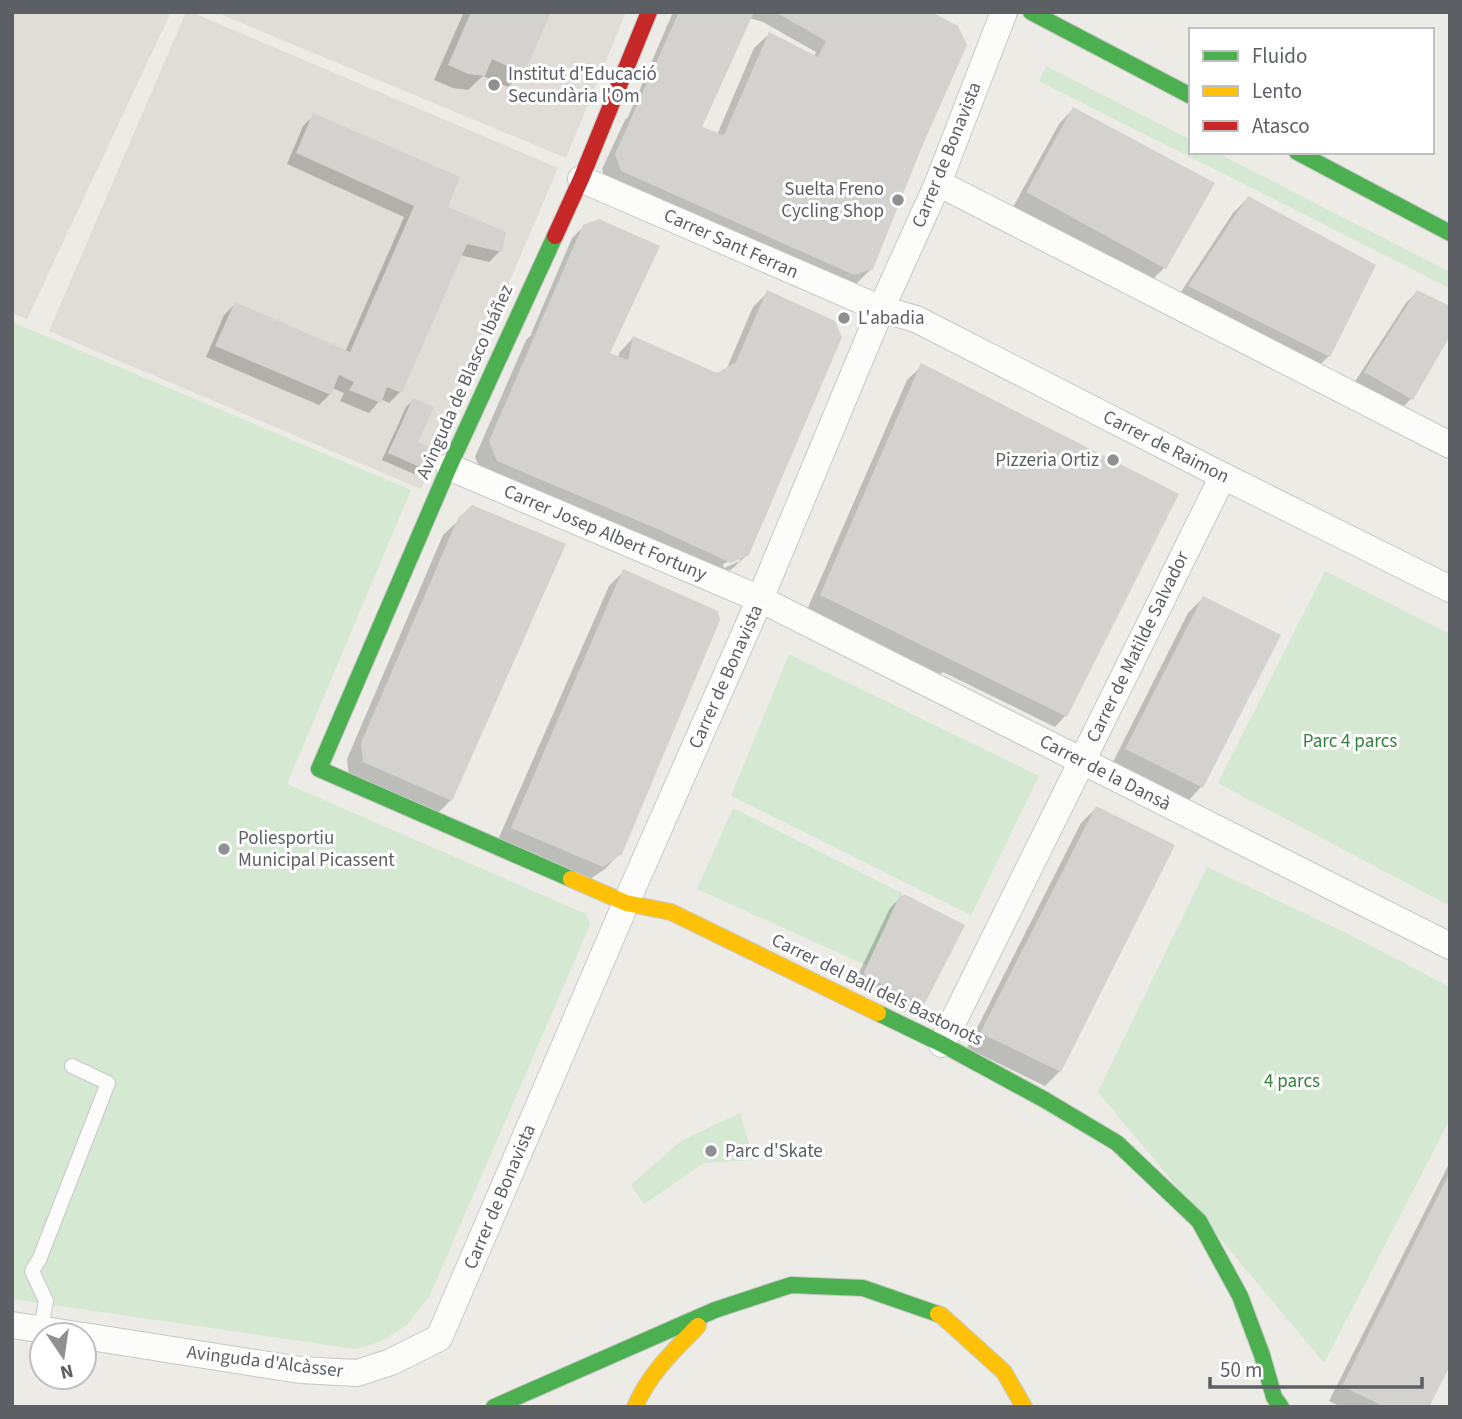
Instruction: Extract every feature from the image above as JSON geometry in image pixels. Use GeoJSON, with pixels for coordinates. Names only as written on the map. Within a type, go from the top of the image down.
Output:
{"type":"FeatureCollection","features":[{"type":"Feature","properties":{"kind":"main road","name":"Avinguda de Blasco Ibáñez"},"geometry":{"type":"LineString","coordinates":[[319,769],[449,467],[581,178],[649,12]]}},
{"type":"Feature","properties":{"kind":"main road"},"geometry":{"type":"LineString","coordinates":[[1031,12],[1189,95]]}},
{"type":"Feature","properties":{"kind":"main road"},"geometry":{"type":"LineString","coordinates":[[1301,154],[1450,233]]}},
{"type":"Feature","properties":{"kind":"main road","name":"Carrer del Ball dels Bastonots"},"geometry":{"type":"LineString","coordinates":[[319,769],[626,903],[671,912],[942,1044],[1045,1100],[1116,1143],[1199,1221],[1240,1296],[1274,1397],[1281,1407]]}},
{"type":"Feature","properties":{"kind":"main road"},"geometry":{"type":"LineString","coordinates":[[494,1407],[715,1310],[791,1285],[863,1289],[941,1315],[1004,1372],[1024,1407]]}},
{"type":"Feature","properties":{"kind":"main road"},"geometry":{"type":"LineString","coordinates":[[635,1407],[640,1393],[666,1358],[715,1310]]}},
{"type":"Feature","properties":{"kind":"street","name":"Carrer de Bonavista"},"geometry":{"type":"LineString","coordinates":[[439,1338],[760,599],[881,309],[938,183],[1003,12]]}},
{"type":"Feature","properties":{"kind":"street","name":"Carrer Sant Ferran"},"geometry":{"type":"LineString","coordinates":[[581,178],[881,309]]}},
{"type":"Feature","properties":{"kind":"street"},"geometry":{"type":"LineString","coordinates":[[938,183],[1450,445]]}},
{"type":"Feature","properties":{"kind":"street","name":"Carrer de Raimon"},"geometry":{"type":"LineString","coordinates":[[881,309],[916,319],[1450,589]]}},
{"type":"Feature","properties":{"kind":"street","name":"Carrer Josep Albert Fortuny"},"geometry":{"type":"LineString","coordinates":[[449,467],[760,599]]}},
{"type":"Feature","properties":{"kind":"street","name":"Carrer de Matilde Salvador"},"geometry":{"type":"LineString","coordinates":[[942,1044],[1223,476]]}},
{"type":"Feature","properties":{"kind":"street","name":"Carrer de la Dansà"},"geometry":{"type":"LineString","coordinates":[[760,599],[1450,946]]}},
{"type":"Feature","properties":{"kind":"street","name":"Avinguda d'Alcàsser"},"geometry":{"type":"LineString","coordinates":[[98,1338],[300,1370],[357,1373],[391,1362],[439,1338]]}},
{"type":"Feature","properties":{"kind":"lane"},"geometry":{"type":"LineString","coordinates":[[42,1321],[46,1301],[32,1271],[108,1083],[72,1066]]}},
{"type":"Feature","properties":{"kind":"shaded area"},"geometry":{"type":"Polygon","coordinates":[[[12,12],[171,12],[27,319],[12,313],[12,12]]]}},
{"type":"Feature","properties":{"kind":"shaded area"},"geometry":{"type":"Polygon","coordinates":[[[186,12],[558,168],[421,489],[49,331],[186,12]]]}},
{"type":"Feature","properties":{"kind":"shaded area","name":"Institut d'Educació Secundària l'Om"},"geometry":{"type":"Polygon","coordinates":[[[215,12],[626,12],[566,158],[215,12]]]}},
{"type":"Feature","properties":{"kind":"green space"},"geometry":{"type":"Polygon","coordinates":[[[1046,66],[1189,139],[1189,154],[1219,154],[1450,272],[1450,288],[1039,81],[1046,66]]]}},
{"type":"Feature","properties":{"kind":"green space","name":"Poliesportiu Municipal Picassent"},"geometry":{"type":"Polygon","coordinates":[[[12,322],[411,490],[287,784],[586,914],[590,925],[430,1295],[407,1325],[380,1342],[355,1349],[12,1299],[12,322]]]}},
{"type":"Feature","properties":{"kind":"green space","name":"Parc 4 parcs"},"geometry":{"type":"Polygon","coordinates":[[[1325,571],[1450,634],[1450,906],[1218,783],[1325,571]]]}},
{"type":"Feature","properties":{"kind":"green space"},"geometry":{"type":"Polygon","coordinates":[[[789,654],[1039,776],[971,915],[731,796],[789,654]]]}},
{"type":"Feature","properties":{"kind":"green space"},"geometry":{"type":"Polygon","coordinates":[[[733,808],[902,893],[868,966],[697,889],[733,808]]]}},
{"type":"Feature","properties":{"kind":"green space","name":"4 parcs"},"geometry":{"type":"Polygon","coordinates":[[[1207,867],[1346,933],[1450,987],[1450,1119],[1324,1363],[1098,1092],[1207,867]]]}},
{"type":"Feature","properties":{"kind":"green space","name":"Parc d'Skate"},"geometry":{"type":"Polygon","coordinates":[[[740,1113],[754,1160],[704,1163],[644,1204],[631,1185],[681,1141],[740,1113]]]}},
{"type":"Feature","properties":{"kind":"building"},"geometry":{"type":"Polygon","coordinates":[[[471,12],[551,12],[524,74],[492,59],[485,76],[468,74],[448,65],[471,12]]]}},
{"type":"Feature","properties":{"kind":"building"},"geometry":{"type":"Polygon","coordinates":[[[679,12],[754,12],[702,127],[724,135],[769,32],[818,57],[826,41],[775,12],[931,12],[958,26],[967,45],[921,149],[873,269],[854,275],[621,171],[615,154],[679,12]]]}},
{"type":"Feature","properties":{"kind":"building"},"geometry":{"type":"Polygon","coordinates":[[[1073,107],[1215,183],[1166,269],[1026,192],[1073,107]]]}},
{"type":"Feature","properties":{"kind":"building"},"geometry":{"type":"Polygon","coordinates":[[[313,113],[460,177],[448,207],[506,232],[502,252],[467,244],[402,393],[387,387],[381,403],[349,390],[354,382],[339,375],[331,395],[215,346],[235,302],[350,352],[414,206],[296,153],[313,113]]]}},
{"type":"Feature","properties":{"kind":"building"},"geometry":{"type":"Polygon","coordinates":[[[1248,196],[1376,265],[1330,357],[1188,286],[1248,196]]]}},
{"type":"Feature","properties":{"kind":"building"},"geometry":{"type":"Polygon","coordinates":[[[599,219],[660,246],[610,353],[628,360],[633,336],[717,373],[736,362],[767,290],[835,321],[842,337],[749,555],[731,563],[497,461],[489,441],[583,225],[599,219]]]}},
{"type":"Feature","properties":{"kind":"building"},"geometry":{"type":"Polygon","coordinates":[[[1417,290],[1450,306],[1450,336],[1413,400],[1364,372],[1417,290]]]}},
{"type":"Feature","properties":{"kind":"building"},"geometry":{"type":"Polygon","coordinates":[[[921,363],[1179,494],[1067,717],[820,595],[921,363]]]}},
{"type":"Feature","properties":{"kind":"building"},"geometry":{"type":"Polygon","coordinates":[[[413,398],[434,407],[418,442],[432,448],[422,468],[388,453],[413,398]]]}},
{"type":"Feature","properties":{"kind":"building"},"geometry":{"type":"Polygon","coordinates":[[[472,505],[566,544],[452,801],[363,762],[361,743],[458,518],[472,505]]]}},
{"type":"Feature","properties":{"kind":"building"},"geometry":{"type":"Polygon","coordinates":[[[623,569],[718,611],[720,620],[622,854],[603,867],[511,828],[623,569]]]}},
{"type":"Feature","properties":{"kind":"building"},"geometry":{"type":"Polygon","coordinates":[[[1203,596],[1281,635],[1203,788],[1125,749],[1203,596]]]}},
{"type":"Feature","properties":{"kind":"building"},"geometry":{"type":"Polygon","coordinates":[[[1096,806],[1175,845],[1061,1072],[980,1033],[1096,806]]]}},
{"type":"Feature","properties":{"kind":"building"},"geometry":{"type":"Polygon","coordinates":[[[904,894],[965,925],[924,1005],[864,975],[900,895],[904,894]]]}},
{"type":"Feature","properties":{"kind":"building"},"geometry":{"type":"Polygon","coordinates":[[[1450,1172],[1450,1366],[1429,1407],[1385,1407],[1342,1386],[1450,1172]]]}},
{"type":"Feature","properties":{"kind":"traffic: fast"},"geometry":{"type":"LineString","coordinates":[[1031,12],[1189,95]]}},
{"type":"Feature","properties":{"kind":"traffic: fast"},"geometry":{"type":"LineString","coordinates":[[1301,154],[1450,233]]}},
{"type":"Feature","properties":{"kind":"traffic: fast"},"geometry":{"type":"LineString","coordinates":[[555,236],[449,467],[319,769],[571,879]]}},
{"type":"Feature","properties":{"kind":"traffic: fast"},"geometry":{"type":"LineString","coordinates":[[878,1013],[1045,1100],[1117,1143],[1199,1221],[1240,1296],[1274,1397],[1281,1407]]}},
{"type":"Feature","properties":{"kind":"traffic: fast"},"geometry":{"type":"LineString","coordinates":[[494,1407],[715,1310],[791,1285],[863,1288],[938,1314]]}},
{"type":"Feature","properties":{"kind":"traffic: slow"},"geometry":{"type":"LineString","coordinates":[[571,879],[626,903],[671,912],[878,1013]]}},
{"type":"Feature","properties":{"kind":"traffic: slow"},"geometry":{"type":"LineString","coordinates":[[938,1314],[1004,1372],[1024,1407]]}},
{"type":"Feature","properties":{"kind":"traffic: slow"},"geometry":{"type":"LineString","coordinates":[[635,1407],[654,1373],[698,1326]]}},
{"type":"Feature","properties":{"kind":"traffic: jam"},"geometry":{"type":"LineString","coordinates":[[555,236],[649,12]]}},
{"type":"Feature","properties":{"kind":"place","name":"Institut d'Educació Secundària l'Om"},"geometry":{"type":"Point","coordinates":[494,85]}},
{"type":"Feature","properties":{"kind":"place","name":"Suelta Freno Cycling Shop"},"geometry":{"type":"Point","coordinates":[898,200]}},
{"type":"Feature","properties":{"kind":"place","name":"L'abadia"},"geometry":{"type":"Point","coordinates":[844,318]}},
{"type":"Feature","properties":{"kind":"place","name":"Pizzeria Ortiz"},"geometry":{"type":"Point","coordinates":[1113,460]}},
{"type":"Feature","properties":{"kind":"place","name":"Poliesportiu Municipal Picassent"},"geometry":{"type":"Point","coordinates":[224,849]}},
{"type":"Feature","properties":{"kind":"place","name":"Parc d'Skate"},"geometry":{"type":"Point","coordinates":[711,1151]}}]}
